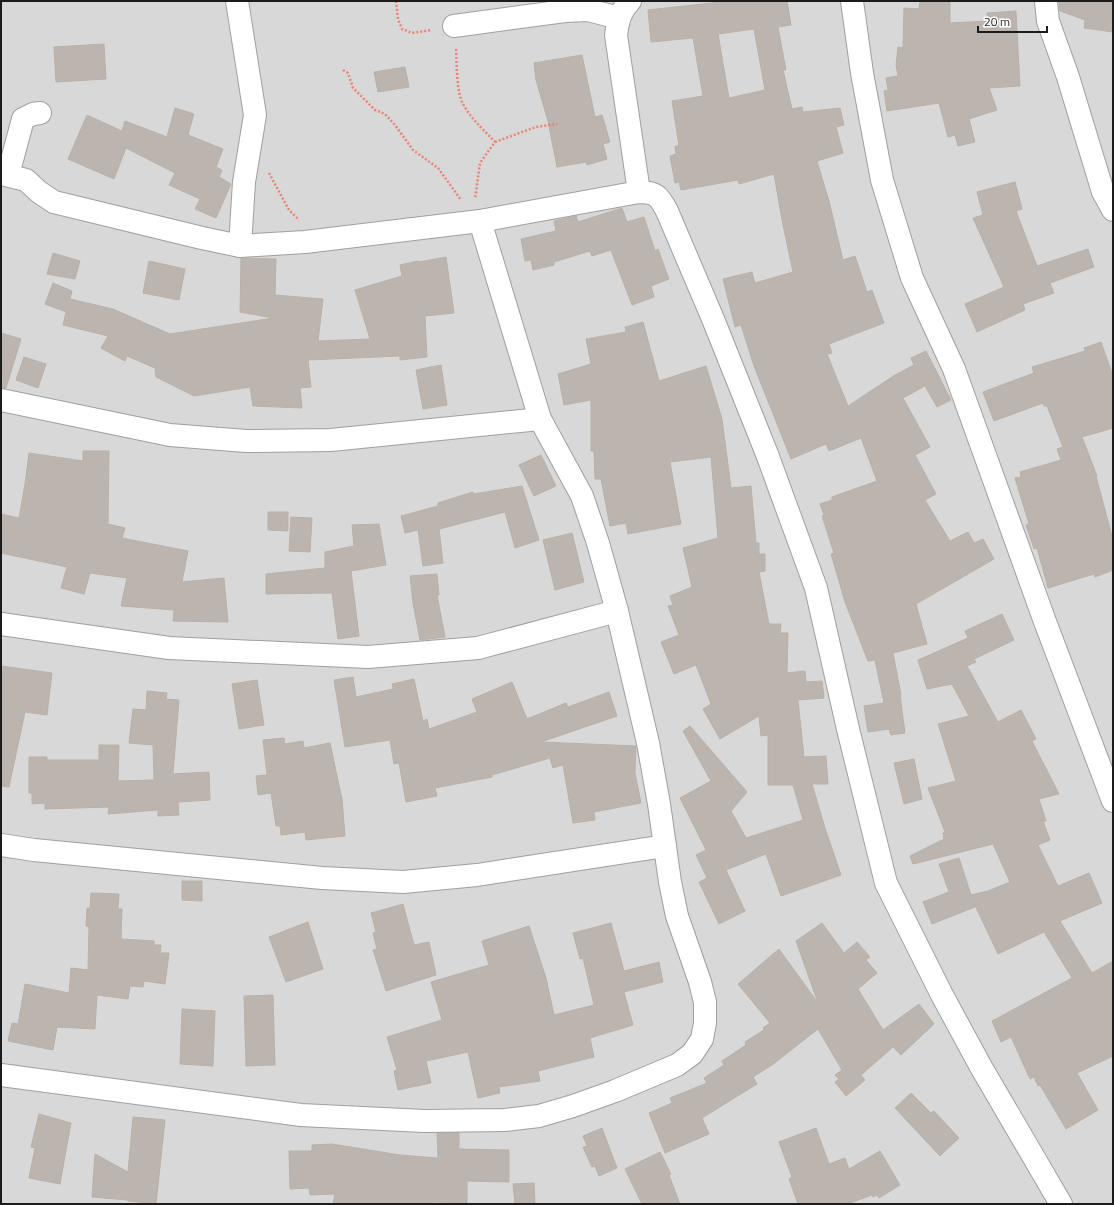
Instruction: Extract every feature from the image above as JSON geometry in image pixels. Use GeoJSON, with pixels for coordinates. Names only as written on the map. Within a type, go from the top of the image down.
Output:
{"type":"FeatureCollection","features":[{"type":"Feature","properties":{"kind":"street"},"geometry":{"type":"LineString","coordinates":[[238,1],[255,114],[244,182],[240,246]]}},
{"type":"Feature","properties":{"kind":"street"},"geometry":{"type":"LineString","coordinates":[[852,1],[862,73],[882,180],[912,278],[954,369],[1044,619],[1113,801]]}},
{"type":"Feature","properties":{"kind":"street"},"geometry":{"type":"LineString","coordinates":[[1046,1],[1048,21],[1068,77],[1104,192],[1113,210]]}},
{"type":"Feature","properties":{"kind":"street"},"geometry":{"type":"LineString","coordinates":[[454,26],[564,11],[624,9],[616,35],[639,192]]}},
{"type":"Feature","properties":{"kind":"street"},"geometry":{"type":"LineString","coordinates":[[40,113],[33,114],[23,119],[5,175],[26,180],[39,192],[54,202],[240,246],[305,242],[480,221],[639,192],[650,192],[659,198],[667,211],[713,319],[767,454],[816,588],[848,729],[886,883],[981,1067],[1061,1204]]}},
{"type":"Feature","properties":{"kind":"street"},"geometry":{"type":"LineString","coordinates":[[1,1074],[301,1115],[424,1121],[505,1120],[540,1116],[615,1091],[677,1065],[692,1054],[702,1039],[705,1023],[705,1002],[700,982],[677,916],[670,882],[659,804],[648,743],[617,611],[598,543],[582,496],[540,419],[480,221]]}},
{"type":"Feature","properties":{"kind":"street"},"geometry":{"type":"LineString","coordinates":[[1,400],[170,435],[246,441],[331,440],[540,419]]}},
{"type":"Feature","properties":{"kind":"street"},"geometry":{"type":"LineString","coordinates":[[1,624],[169,648],[368,657],[478,648],[617,611]]}},
{"type":"Feature","properties":{"kind":"street"},"geometry":{"type":"LineString","coordinates":[[1,845],[49,852],[322,878],[403,882],[477,875],[665,846]]}},
{"type":"Feature","properties":{"kind":"path"},"geometry":{"type":"LineString","coordinates":[[396,1],[398,19],[402,29],[412,33],[454,26],[459,87],[462,103],[474,120],[495,142]]}},
{"type":"Feature","properties":{"kind":"path"},"geometry":{"type":"LineString","coordinates":[[343,70],[348,73],[353,88],[375,110],[385,114],[413,150],[438,168],[460,199],[480,221]]}},
{"type":"Feature","properties":{"kind":"path"},"geometry":{"type":"LineString","coordinates":[[475,199],[480,163],[495,142],[536,127],[557,124]]}},
{"type":"Feature","properties":{"kind":"path"},"geometry":{"type":"LineString","coordinates":[[267,170],[289,210],[299,218],[305,242]]}},
{"type":"Feature","properties":{"kind":"shaded area"},"geometry":{"type":"Polygon","coordinates":[[[1,1],[1113,1],[1113,1204],[1,1204],[1,1]]]}},
{"type":"Feature","properties":{"kind":"building"},"geometry":{"type":"Polygon","coordinates":[[[730,1],[787,1],[791,25],[778,27],[786,70],[783,70],[792,109],[802,107],[803,112],[840,108],[844,125],[836,127],[843,153],[817,161],[829,201],[843,260],[855,256],[867,292],[872,290],[884,323],[829,344],[832,353],[827,354],[848,406],[895,375],[914,365],[911,358],[926,351],[951,400],[937,407],[925,386],[903,398],[930,447],[915,455],[936,494],[925,500],[950,541],[968,532],[974,543],[983,539],[994,559],[916,604],[927,644],[893,653],[901,695],[905,733],[891,735],[889,729],[868,732],[864,706],[884,703],[875,660],[868,661],[845,602],[831,554],[834,553],[822,516],[824,515],[820,504],[832,500],[832,497],[877,481],[861,438],[829,451],[826,444],[791,459],[754,366],[741,325],[735,327],[723,279],[752,272],[755,283],[793,272],[774,174],[739,184],[738,180],[681,190],[679,182],[675,183],[670,156],[676,154],[675,146],[679,146],[672,101],[703,96],[693,38],[651,42],[648,10],[730,1]],[[754,29],[718,34],[729,98],[765,90],[754,29]]]}},
{"type":"Feature","properties":{"kind":"building"},"geometry":{"type":"Polygon","coordinates":[[[920,1],[950,1],[950,23],[987,21],[987,13],[1016,11],[1020,86],[989,88],[997,110],[969,119],[975,142],[958,146],[955,135],[948,137],[939,103],[887,111],[884,91],[888,90],[886,78],[898,76],[896,65],[898,47],[903,48],[904,8],[919,9],[920,1]]]}},
{"type":"Feature","properties":{"kind":"building"},"geometry":{"type":"Polygon","coordinates":[[[1059,1],[1113,1],[1113,32],[1084,28],[1085,20],[1060,11],[1059,1]]]}},
{"type":"Feature","properties":{"kind":"building"},"geometry":{"type":"Polygon","coordinates":[[[104,44],[106,79],[56,82],[54,47],[104,44]]]}},
{"type":"Feature","properties":{"kind":"building"},"geometry":{"type":"Polygon","coordinates":[[[582,55],[595,117],[602,115],[610,142],[603,144],[607,159],[587,165],[586,162],[557,167],[548,121],[536,80],[534,63],[582,55]]]}},
{"type":"Feature","properties":{"kind":"building"},"geometry":{"type":"Polygon","coordinates":[[[405,67],[409,87],[378,92],[374,72],[405,67]]]}},
{"type":"Feature","properties":{"kind":"building"},"geometry":{"type":"Polygon","coordinates":[[[175,108],[194,114],[188,135],[223,149],[216,167],[222,170],[219,177],[231,184],[216,218],[195,209],[200,199],[169,185],[175,173],[126,148],[114,179],[68,159],[87,115],[122,131],[125,121],[167,137],[175,108]]]}},
{"type":"Feature","properties":{"kind":"building"},"geometry":{"type":"Polygon","coordinates":[[[1015,182],[1022,209],[1016,211],[1037,266],[1088,249],[1094,267],[1050,283],[1054,293],[1023,304],[1025,310],[977,332],[965,304],[1004,287],[973,218],[983,215],[977,192],[1015,182]]]}},
{"type":"Feature","properties":{"kind":"building"},"geometry":{"type":"Polygon","coordinates":[[[622,208],[627,222],[644,217],[655,251],[658,249],[669,279],[651,286],[654,297],[632,305],[611,250],[592,256],[590,251],[554,262],[554,265],[533,270],[531,260],[525,261],[521,239],[556,231],[554,221],[576,216],[578,222],[622,208]]]}},
{"type":"Feature","properties":{"kind":"building"},"geometry":{"type":"Polygon","coordinates":[[[53,253],[80,261],[75,279],[47,274],[53,253]]]}},
{"type":"Feature","properties":{"kind":"building"},"geometry":{"type":"Polygon","coordinates":[[[446,257],[454,313],[425,316],[427,357],[400,360],[400,356],[308,360],[311,387],[300,388],[302,408],[253,406],[250,387],[194,396],[156,377],[155,368],[127,356],[125,361],[101,348],[108,336],[63,325],[66,312],[45,304],[53,283],[72,291],[70,299],[113,309],[170,334],[273,318],[240,312],[241,258],[276,259],[275,295],[323,299],[318,341],[370,339],[355,290],[402,276],[400,265],[446,257]]]}},
{"type":"Feature","properties":{"kind":"building"},"geometry":{"type":"Polygon","coordinates":[[[149,261],[185,269],[179,300],[143,293],[149,261]]]}},
{"type":"Feature","properties":{"kind":"building"},"geometry":{"type":"Polygon","coordinates":[[[643,322],[659,381],[706,366],[722,419],[731,488],[751,486],[756,543],[759,543],[759,554],[765,554],[765,571],[759,572],[769,624],[781,624],[780,633],[788,633],[787,673],[805,671],[806,682],[822,681],[824,698],[798,700],[804,757],[826,756],[828,784],[812,784],[841,875],[781,896],[766,854],[726,870],[745,911],[719,924],[699,882],[707,878],[696,855],[706,850],[680,798],[711,781],[683,731],[690,726],[747,792],[731,811],[746,838],[803,820],[793,785],[768,785],[768,735],[761,736],[759,716],[720,739],[703,709],[711,704],[696,665],[674,674],[661,642],[679,635],[668,606],[673,605],[670,596],[692,587],[683,548],[718,538],[711,457],[670,462],[681,524],[628,534],[626,523],[610,526],[601,479],[595,479],[594,451],[591,451],[591,400],[564,405],[558,374],[591,364],[586,339],[626,332],[625,327],[643,322]]]}},
{"type":"Feature","properties":{"kind":"building"},"geometry":{"type":"Polygon","coordinates":[[[1,333],[21,339],[6,388],[1,388],[1,333]]]}},
{"type":"Feature","properties":{"kind":"building"},"geometry":{"type":"Polygon","coordinates":[[[1101,342],[1113,376],[1113,428],[1082,437],[1097,476],[1113,540],[1113,570],[1095,577],[1094,574],[1048,588],[1037,548],[1034,549],[1026,525],[1029,524],[1015,478],[1021,477],[1020,472],[1061,460],[1057,449],[1063,447],[1047,406],[1044,406],[1043,403],[994,421],[983,392],[1034,373],[1032,367],[1085,351],[1084,348],[1101,342]]]}},
{"type":"Feature","properties":{"kind":"building"},"geometry":{"type":"Polygon","coordinates":[[[24,357],[46,364],[38,388],[16,380],[24,357]]]}},
{"type":"Feature","properties":{"kind":"building"},"geometry":{"type":"Polygon","coordinates":[[[441,365],[447,405],[423,409],[416,370],[441,365]]]}},
{"type":"Feature","properties":{"kind":"building"},"geometry":{"type":"Polygon","coordinates":[[[83,451],[109,451],[108,524],[125,528],[122,538],[188,551],[182,582],[224,578],[228,622],[173,621],[174,610],[121,606],[127,578],[90,573],[84,594],[61,588],[67,567],[1,553],[1,514],[19,518],[29,453],[83,461],[83,451]]]}},
{"type":"Feature","properties":{"kind":"building"},"geometry":{"type":"Polygon","coordinates":[[[541,455],[556,486],[534,496],[519,465],[541,455]]]}},
{"type":"Feature","properties":{"kind":"building"},"geometry":{"type":"Polygon","coordinates":[[[522,486],[539,540],[515,548],[505,512],[439,529],[443,563],[423,566],[418,530],[405,533],[401,516],[438,506],[438,503],[473,492],[474,494],[522,486]]]}},
{"type":"Feature","properties":{"kind":"building"},"geometry":{"type":"Polygon","coordinates":[[[268,512],[288,512],[288,531],[268,530],[268,512]]]}},
{"type":"Feature","properties":{"kind":"building"},"geometry":{"type":"Polygon","coordinates":[[[291,517],[312,518],[310,552],[289,551],[291,517]]]}},
{"type":"Feature","properties":{"kind":"building"},"geometry":{"type":"Polygon","coordinates":[[[379,524],[386,565],[351,571],[359,636],[338,639],[332,593],[266,594],[266,574],[325,568],[325,552],[354,546],[352,525],[379,524]]]}},
{"type":"Feature","properties":{"kind":"building"},"geometry":{"type":"Polygon","coordinates":[[[572,533],[584,582],[555,590],[543,540],[572,533]]]}},
{"type":"Feature","properties":{"kind":"building"},"geometry":{"type":"Polygon","coordinates":[[[437,574],[439,595],[437,595],[445,637],[420,640],[413,603],[410,576],[437,574]]]}},
{"type":"Feature","properties":{"kind":"building"},"geometry":{"type":"Polygon","coordinates":[[[1002,614],[1014,640],[974,659],[976,662],[967,666],[998,722],[1021,710],[1036,739],[1032,741],[1059,794],[1039,799],[1046,821],[1043,821],[1050,840],[1038,845],[1058,886],[1089,873],[1102,903],[1060,921],[1092,973],[1113,961],[1113,1056],[1077,1073],[1098,1110],[1066,1129],[1040,1085],[1038,1086],[1034,1077],[1030,1079],[1011,1037],[1001,1042],[992,1021],[1072,978],[1044,932],[998,954],[973,901],[975,907],[932,924],[923,902],[949,892],[939,864],[959,858],[971,895],[988,891],[1010,882],[993,844],[913,864],[910,856],[944,839],[943,833],[945,832],[928,788],[956,781],[938,724],[969,716],[952,684],[927,689],[918,660],[968,638],[965,631],[1002,614]]]}},
{"type":"Feature","properties":{"kind":"building"},"geometry":{"type":"Polygon","coordinates":[[[1,666],[52,673],[47,715],[25,712],[9,787],[1,786],[1,666]]]}},
{"type":"Feature","properties":{"kind":"building"},"geometry":{"type":"Polygon","coordinates":[[[353,677],[356,697],[393,689],[392,684],[414,679],[423,721],[427,719],[429,729],[477,712],[472,699],[512,682],[527,719],[566,703],[568,707],[609,692],[617,716],[541,742],[636,746],[635,773],[641,803],[594,812],[595,820],[573,823],[563,765],[553,768],[550,758],[492,775],[492,777],[435,788],[437,796],[406,802],[399,763],[394,764],[390,740],[345,747],[334,680],[353,677]]]}},
{"type":"Feature","properties":{"kind":"building"},"geometry":{"type":"Polygon","coordinates":[[[257,680],[264,725],[239,729],[232,684],[257,680]]]}},
{"type":"Feature","properties":{"kind":"building"},"geometry":{"type":"Polygon","coordinates":[[[147,691],[167,693],[166,699],[179,700],[173,774],[209,772],[210,800],[178,802],[179,815],[158,816],[158,810],[108,814],[109,807],[45,809],[45,803],[32,804],[32,793],[29,793],[29,757],[47,757],[47,760],[99,760],[99,745],[119,745],[118,781],[154,780],[153,745],[129,743],[133,709],[146,710],[147,691]]]}},
{"type":"Feature","properties":{"kind":"building"},"geometry":{"type":"Polygon","coordinates":[[[284,738],[285,744],[303,741],[304,748],[330,743],[342,799],[345,836],[306,840],[305,832],[281,835],[280,826],[276,826],[271,793],[258,795],[256,776],[267,775],[263,740],[284,738]]]}},
{"type":"Feature","properties":{"kind":"building"},"geometry":{"type":"Polygon","coordinates":[[[914,759],[922,799],[904,804],[894,763],[914,759]]]}},
{"type":"Feature","properties":{"kind":"building"},"geometry":{"type":"Polygon","coordinates":[[[182,881],[202,881],[202,901],[182,900],[182,881]]]}},
{"type":"Feature","properties":{"kind":"building"},"geometry":{"type":"Polygon","coordinates":[[[91,893],[119,894],[118,909],[122,909],[121,939],[154,941],[154,945],[161,945],[160,953],[169,953],[165,984],[144,981],[143,987],[130,986],[128,999],[97,995],[95,1029],[57,1027],[53,1050],[8,1041],[12,1023],[18,1024],[25,984],[69,993],[71,968],[88,970],[89,927],[86,926],[87,908],[90,908],[91,893]]]}},
{"type":"Feature","properties":{"kind":"building"},"geometry":{"type":"Polygon","coordinates":[[[403,904],[414,945],[429,942],[436,975],[386,991],[373,950],[377,949],[373,933],[376,932],[371,913],[403,904]]]}},
{"type":"Feature","properties":{"kind":"building"},"geometry":{"type":"Polygon","coordinates":[[[308,922],[323,969],[286,982],[269,937],[308,922]]]}},
{"type":"Feature","properties":{"kind":"building"},"geometry":{"type":"Polygon","coordinates":[[[611,923],[624,971],[659,962],[663,982],[624,992],[633,1025],[590,1038],[594,1057],[538,1071],[540,1081],[499,1087],[500,1093],[478,1098],[468,1052],[426,1061],[431,1083],[398,1090],[394,1071],[397,1070],[387,1037],[442,1020],[431,982],[489,965],[482,941],[529,926],[546,978],[554,1015],[594,1005],[583,958],[580,959],[573,933],[611,923]]]}},
{"type":"Feature","properties":{"kind":"building"},"geometry":{"type":"Polygon","coordinates":[[[822,923],[844,953],[857,942],[870,957],[866,960],[877,973],[858,989],[883,1030],[919,1004],[934,1024],[901,1055],[893,1047],[861,1075],[865,1080],[846,1096],[835,1082],[839,1079],[835,1075],[842,1070],[818,1029],[772,1065],[753,1077],[757,1084],[702,1118],[709,1134],[665,1153],[649,1113],[672,1103],[670,1098],[707,1083],[704,1078],[724,1065],[722,1061],[746,1045],[745,1042],[764,1030],[763,1028],[770,1023],[738,984],[779,949],[818,1003],[796,941],[822,923]]]}},
{"type":"Feature","properties":{"kind":"building"},"geometry":{"type":"Polygon","coordinates":[[[273,995],[275,1065],[246,1066],[244,996],[273,995]]]}},
{"type":"Feature","properties":{"kind":"building"},"geometry":{"type":"Polygon","coordinates":[[[182,1009],[215,1011],[213,1066],[180,1064],[182,1009]]]}},
{"type":"Feature","properties":{"kind":"building"},"geometry":{"type":"Polygon","coordinates":[[[911,1093],[931,1113],[934,1111],[959,1138],[940,1156],[895,1108],[911,1093]]]}},
{"type":"Feature","properties":{"kind":"building"},"geometry":{"type":"Polygon","coordinates":[[[39,1114],[71,1123],[60,1184],[29,1178],[35,1148],[31,1147],[39,1114]]]}},
{"type":"Feature","properties":{"kind":"building"},"geometry":{"type":"Polygon","coordinates":[[[133,1117],[165,1120],[156,1204],[92,1197],[95,1154],[128,1172],[133,1117]]]}},
{"type":"Feature","properties":{"kind":"building"},"geometry":{"type":"Polygon","coordinates":[[[602,1128],[617,1168],[599,1176],[595,1166],[592,1167],[583,1147],[587,1146],[583,1136],[602,1128]]]}},
{"type":"Feature","properties":{"kind":"building"},"geometry":{"type":"Polygon","coordinates":[[[816,1128],[829,1164],[845,1158],[849,1169],[880,1151],[900,1185],[879,1198],[877,1195],[873,1197],[872,1195],[847,1204],[798,1204],[789,1179],[792,1177],[779,1142],[816,1128]]]}},
{"type":"Feature","properties":{"kind":"building"},"geometry":{"type":"Polygon","coordinates":[[[437,1133],[459,1133],[459,1149],[509,1150],[509,1182],[467,1181],[467,1203],[434,1202],[434,1204],[333,1204],[335,1194],[310,1195],[309,1188],[290,1189],[289,1151],[312,1151],[312,1145],[332,1144],[400,1155],[438,1158],[437,1133]]]}},
{"type":"Feature","properties":{"kind":"building"},"geometry":{"type":"Polygon","coordinates":[[[660,1152],[671,1174],[669,1175],[680,1204],[642,1204],[625,1169],[660,1152]]]}},
{"type":"Feature","properties":{"kind":"building"},"geometry":{"type":"Polygon","coordinates":[[[534,1183],[535,1204],[515,1204],[513,1184],[534,1183]]]}}]}
